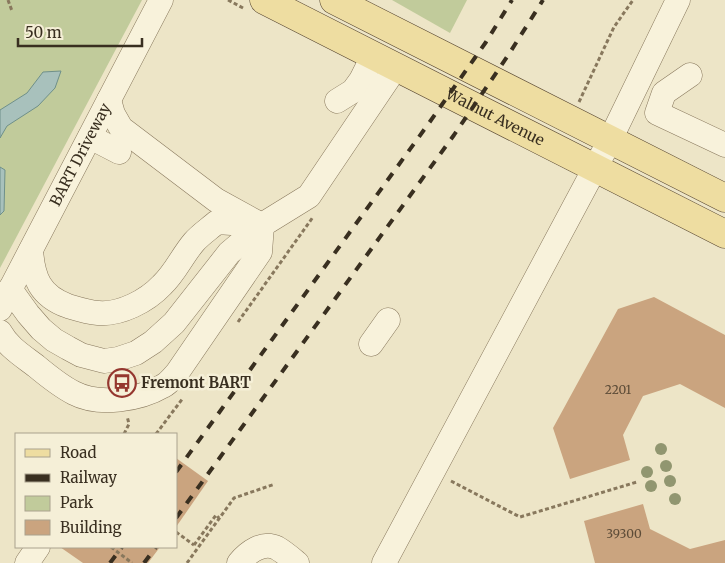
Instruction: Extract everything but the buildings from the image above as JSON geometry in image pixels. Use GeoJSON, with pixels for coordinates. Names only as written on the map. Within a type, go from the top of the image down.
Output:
{"type":"FeatureCollection","features":[{"type":"Feature","properties":{"kind":"main road","name":"Walnut Avenue"},"geometry":{"type":"LineString","coordinates":[[264,0],[725,234]]}},
{"type":"Feature","properties":{"kind":"main road"},"geometry":{"type":"LineString","coordinates":[[334,0],[725,198]]}},
{"type":"Feature","properties":{"kind":"street","name":"BART Driveway"},"geometry":{"type":"LineString","coordinates":[[5,299],[161,0]]}},
{"type":"Feature","properties":{"kind":"street"},"geometry":{"type":"LineString","coordinates":[[384,563],[610,140],[678,0]]}},
{"type":"Feature","properties":{"kind":"street"},"geometry":{"type":"LineString","coordinates":[[337,101],[353,91],[361,80],[385,61]]}},
{"type":"Feature","properties":{"kind":"street"},"geometry":{"type":"LineString","coordinates":[[5,299],[28,314],[54,340],[81,355],[104,361],[136,353],[153,342],[174,323],[229,252],[262,225],[308,196],[385,61]]}},
{"type":"Feature","properties":{"kind":"street"},"geometry":{"type":"LineString","coordinates":[[690,75],[664,93],[657,113],[725,144]]}},
{"type":"Feature","properties":{"kind":"street"},"geometry":{"type":"LineString","coordinates":[[109,100],[113,114],[121,128],[216,200],[262,225]]}},
{"type":"Feature","properties":{"kind":"street"},"geometry":{"type":"LineString","coordinates":[[90,138],[118,152]]}},
{"type":"Feature","properties":{"kind":"street"},"geometry":{"type":"LineString","coordinates":[[31,250],[35,276],[42,289],[53,299],[84,311],[99,314],[112,313],[147,298],[163,285],[193,243],[217,222],[262,225]]}},
{"type":"Feature","properties":{"kind":"street"},"geometry":{"type":"LineString","coordinates":[[0,332],[5,341],[21,355],[58,384],[75,394],[95,400],[111,400],[150,393],[165,385],[177,373],[260,252],[262,225]]}},
{"type":"Feature","properties":{"kind":"street"},"geometry":{"type":"LineString","coordinates":[[371,344],[388,320]]}},
{"type":"Feature","properties":{"kind":"street"},"geometry":{"type":"LineString","coordinates":[[239,563],[252,550],[267,545],[277,548],[297,563]]}},
{"type":"Feature","properties":{"kind":"street"},"geometry":{"type":"LineString","coordinates":[[27,563],[37,548]]}},
{"type":"Feature","properties":{"kind":"path"},"geometry":{"type":"LineString","coordinates":[[8,0],[12,11]]}},
{"type":"Feature","properties":{"kind":"path"},"geometry":{"type":"LineString","coordinates":[[577,107],[614,27],[633,0]]}},
{"type":"Feature","properties":{"kind":"path"},"geometry":{"type":"LineString","coordinates":[[450,481],[520,517],[637,482]]}},
{"type":"Feature","properties":{"kind":"path"},"geometry":{"type":"LineString","coordinates":[[188,563],[234,498],[275,484]]}},
{"type":"Feature","properties":{"kind":"path"},"geometry":{"type":"LineString","coordinates":[[194,545],[216,515],[219,518]]}},
{"type":"Feature","properties":{"kind":"path"},"geometry":{"type":"LineString","coordinates":[[178,533],[198,548]]}},
{"type":"Feature","properties":{"kind":"path"},"geometry":{"type":"LineString","coordinates":[[112,548],[132,563]]}},
{"type":"Feature","properties":{"kind":"green space"},"geometry":{"type":"Polygon","coordinates":[[[0,0],[142,0],[0,268],[0,0]]]}},
{"type":"Feature","properties":{"kind":"green space"},"geometry":{"type":"Polygon","coordinates":[[[392,0],[467,0],[450,33],[392,0]]]}},
{"type":"Feature","properties":{"kind":"water"},"geometry":{"type":"Polygon","coordinates":[[[61,71],[55,88],[38,106],[7,126],[0,138],[0,110],[27,93],[43,72],[61,71]]]}},
{"type":"Feature","properties":{"kind":"water"},"geometry":{"type":"Polygon","coordinates":[[[0,167],[5,170],[4,211],[0,215],[0,167]]]}},
{"type":"Feature","properties":{"kind":"railway"},"geometry":{"type":"LineString","coordinates":[[178,469],[429,123],[486,42],[512,0]]}},
{"type":"Feature","properties":{"kind":"railway"},"geometry":{"type":"LineString","coordinates":[[178,515],[454,135],[543,0]]}},
{"type":"Feature","properties":{"kind":"railway"},"geometry":{"type":"LineString","coordinates":[[110,563],[121,548]]}},
{"type":"Feature","properties":{"kind":"railway"},"geometry":{"type":"LineString","coordinates":[[144,563],[155,548]]}},
{"type":"Feature","properties":{"kind":"place","name":"Fremont BART"},"geometry":{"type":"Point","coordinates":[122,383]}}]}
